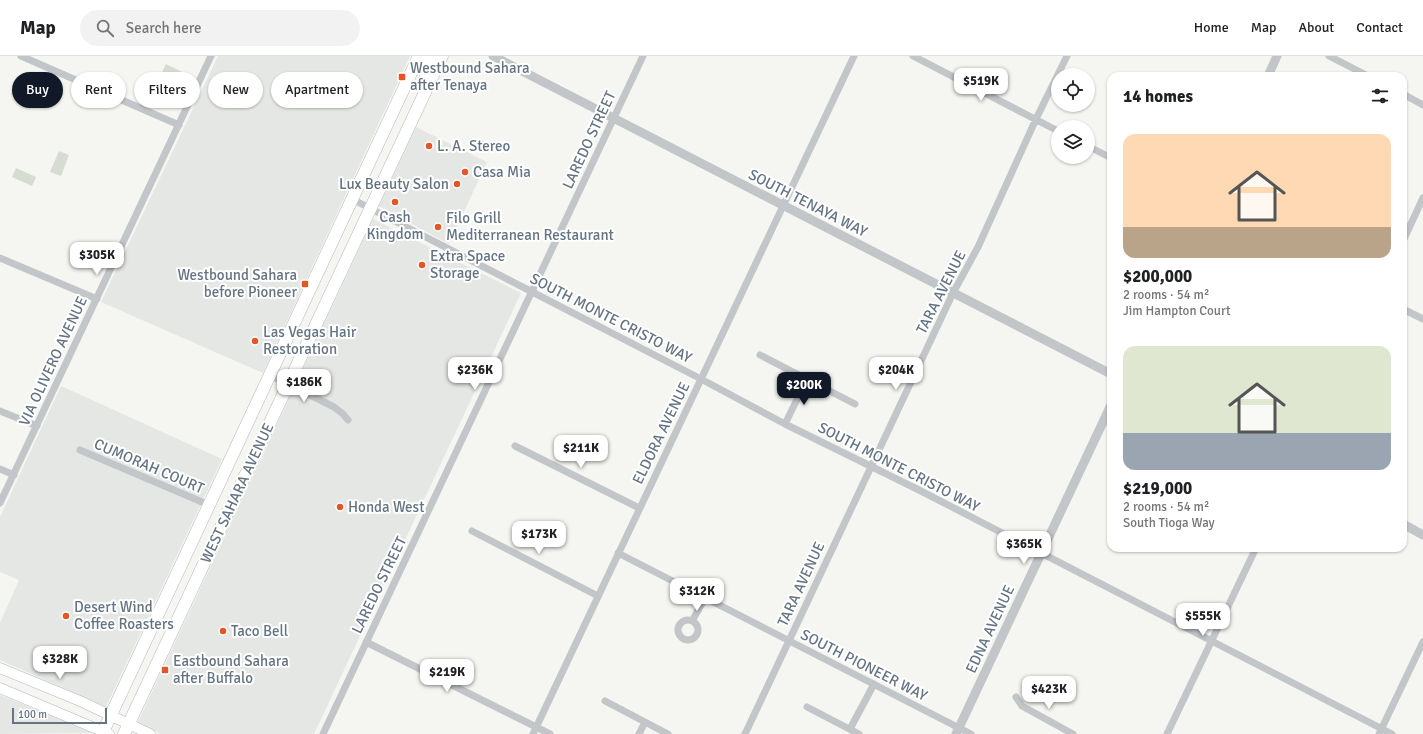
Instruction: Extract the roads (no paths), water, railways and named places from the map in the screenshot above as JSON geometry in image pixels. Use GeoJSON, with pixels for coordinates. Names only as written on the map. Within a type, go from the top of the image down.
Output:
{"type":"FeatureCollection","features":[{"type":"Feature","properties":{"kind":"main road","name":"WEST SAHARA AVENUE"},"geometry":{"type":"LineString","coordinates":[[105,733],[111,714],[420,56]]}},
{"type":"Feature","properties":{"kind":"main road"},"geometry":{"type":"LineString","coordinates":[[423,96],[430,56]]}},
{"type":"Feature","properties":{"kind":"main road","name":"WEST SAHARA AVENUE"},"geometry":{"type":"LineString","coordinates":[[124,734],[442,56]]}},
{"type":"Feature","properties":{"kind":"main road"},"geometry":{"type":"LineString","coordinates":[[188,551],[207,557]]}},
{"type":"Feature","properties":{"kind":"main road"},"geometry":{"type":"LineString","coordinates":[[1,669],[111,714],[150,734]]}},
{"type":"Feature","properties":{"kind":"main road"},"geometry":{"type":"LineString","coordinates":[[0,688],[105,733]]}},
{"type":"Feature","properties":{"kind":"street"},"geometry":{"type":"LineString","coordinates":[[21,56],[179,125]]}},
{"type":"Feature","properties":{"kind":"street","name":"VIA OLIVERO AVENUE"},"geometry":{"type":"LineString","coordinates":[[0,504],[211,56]]}},
{"type":"Feature","properties":{"kind":"street","name":"SOUTH TENAYA WAY"},"geometry":{"type":"LineString","coordinates":[[493,56],[1107,372]]}},
{"type":"Feature","properties":{"kind":"street","name":"LAREDO STREET"},"geometry":{"type":"LineString","coordinates":[[324,734],[643,56]]}},
{"type":"Feature","properties":{"kind":"street","name":"ELDORA AVENUE"},"geometry":{"type":"LineString","coordinates":[[533,734],[854,56]]}},
{"type":"Feature","properties":{"kind":"street"},"geometry":{"type":"LineString","coordinates":[[913,56],[1051,127]]}},
{"type":"Feature","properties":{"kind":"street","name":"TARA AVENUE"},"geometry":{"type":"LineString","coordinates":[[745,734],[953,293],[978,247],[1036,119],[1067,56]]}},
{"type":"Feature","properties":{"kind":"street"},"geometry":{"type":"LineString","coordinates":[[1270,72],[1277,56]]}},
{"type":"Feature","properties":{"kind":"street"},"geometry":{"type":"LineString","coordinates":[[1329,56],[1360,72]]}},
{"type":"Feature","properties":{"kind":"street"},"geometry":{"type":"LineString","coordinates":[[1407,96],[1423,105]]}},
{"type":"Feature","properties":{"kind":"street"},"geometry":{"type":"LineString","coordinates":[[1095,150],[1107,156]]}},
{"type":"Feature","properties":{"kind":"street"},"geometry":{"type":"LineString","coordinates":[[1407,232],[1423,198]]}},
{"type":"Feature","properties":{"kind":"street","name":"SOUTH MONTE CRISTO WAY"},"geometry":{"type":"LineString","coordinates":[[352,199],[701,379],[784,424],[919,490],[1212,641],[1380,731],[1392,734]]}},
{"type":"Feature","properties":{"kind":"street"},"geometry":{"type":"LineString","coordinates":[[0,258],[97,299]]}},
{"type":"Feature","properties":{"kind":"street"},"geometry":{"type":"LineString","coordinates":[[1407,311],[1423,319]]}},
{"type":"Feature","properties":{"kind":"street"},"geometry":{"type":"LineString","coordinates":[[760,355],[855,404]]}},
{"type":"Feature","properties":{"kind":"street"},"geometry":{"type":"LineString","coordinates":[[270,375],[334,407],[344,414],[348,420]]}},
{"type":"Feature","properties":{"kind":"street"},"geometry":{"type":"LineString","coordinates":[[784,424],[807,379]]}},
{"type":"Feature","properties":{"kind":"street"},"geometry":{"type":"LineString","coordinates":[[0,411],[37,426]]}},
{"type":"Feature","properties":{"kind":"street","name":"EDNA AVENUE"},"geometry":{"type":"LineString","coordinates":[[957,731],[1107,414]]}},
{"type":"Feature","properties":{"kind":"street"},"geometry":{"type":"LineString","coordinates":[[515,446],[639,508]]}},
{"type":"Feature","properties":{"kind":"street","name":"CUMORAH COURT"},"geometry":{"type":"LineString","coordinates":[[80,450],[209,505]]}},
{"type":"Feature","properties":{"kind":"street"},"geometry":{"type":"LineString","coordinates":[[0,469],[14,475]]}},
{"type":"Feature","properties":{"kind":"street"},"geometry":{"type":"LineString","coordinates":[[1407,526],[1423,535]]}},
{"type":"Feature","properties":{"kind":"street"},"geometry":{"type":"LineString","coordinates":[[472,530],[598,596]]}},
{"type":"Feature","properties":{"kind":"street"},"geometry":{"type":"LineString","coordinates":[[1167,734],[1254,552]]}},
{"type":"Feature","properties":{"kind":"street","name":"SOUTH PIONEER WAY"},"geometry":{"type":"LineString","coordinates":[[618,553],[874,684],[957,731],[971,734]]}},
{"type":"Feature","properties":{"kind":"street"},"geometry":{"type":"LineString","coordinates":[[692,621],[705,598]]}},
{"type":"Feature","properties":{"kind":"street"},"geometry":{"type":"LineString","coordinates":[[366,642],[550,734]]}},
{"type":"Feature","properties":{"kind":"street"},"geometry":{"type":"LineString","coordinates":[[1380,731],[1423,642]]}},
{"type":"Feature","properties":{"kind":"street"},"geometry":{"type":"LineString","coordinates":[[850,730],[874,684]]}},
{"type":"Feature","properties":{"kind":"street"},"geometry":{"type":"LineString","coordinates":[[1016,697],[1022,706],[1067,733]]}},
{"type":"Feature","properties":{"kind":"street"},"geometry":{"type":"LineString","coordinates":[[605,701],[668,734]]}},
{"type":"Feature","properties":{"kind":"street"},"geometry":{"type":"LineString","coordinates":[[808,707],[859,734]]}},
{"type":"Feature","properties":{"kind":"street"},"geometry":{"type":"LineString","coordinates":[[640,734],[645,722]]}},
{"type":"Feature","properties":{"kind":"place","name":"Westbound Sahara after Tenaya"},"geometry":{"type":"Point","coordinates":[402,77]}},
{"type":"Feature","properties":{"kind":"place","name":"L. A. Stereo"},"geometry":{"type":"Point","coordinates":[429,146]}},
{"type":"Feature","properties":{"kind":"place","name":"Casa Mia"},"geometry":{"type":"Point","coordinates":[465,172]}},
{"type":"Feature","properties":{"kind":"place","name":"Lux Beauty Salon"},"geometry":{"type":"Point","coordinates":[457,184]}},
{"type":"Feature","properties":{"kind":"place","name":"Cash Kingdom"},"geometry":{"type":"Point","coordinates":[395,202]}},
{"type":"Feature","properties":{"kind":"place","name":"Filo Grill Mediterranean Restaurant"},"geometry":{"type":"Point","coordinates":[438,227]}},
{"type":"Feature","properties":{"kind":"place","name":"Extra Space Storage"},"geometry":{"type":"Point","coordinates":[422,265]}},
{"type":"Feature","properties":{"kind":"place","name":"Westbound Sahara before Pioneer"},"geometry":{"type":"Point","coordinates":[305,284]}},
{"type":"Feature","properties":{"kind":"place","name":"Las Vegas Hair Restoration"},"geometry":{"type":"Point","coordinates":[255,341]}},
{"type":"Feature","properties":{"kind":"place","name":"Honda West"},"geometry":{"type":"Point","coordinates":[340,507]}},
{"type":"Feature","properties":{"kind":"place","name":"Desert Wind Coffee Roasters"},"geometry":{"type":"Point","coordinates":[66,616]}},
{"type":"Feature","properties":{"kind":"place","name":"Taco Bell"},"geometry":{"type":"Point","coordinates":[223,631]}},
{"type":"Feature","properties":{"kind":"place","name":"Eastbound Sahara after Buffalo"},"geometry":{"type":"Point","coordinates":[165,670]}}]}
